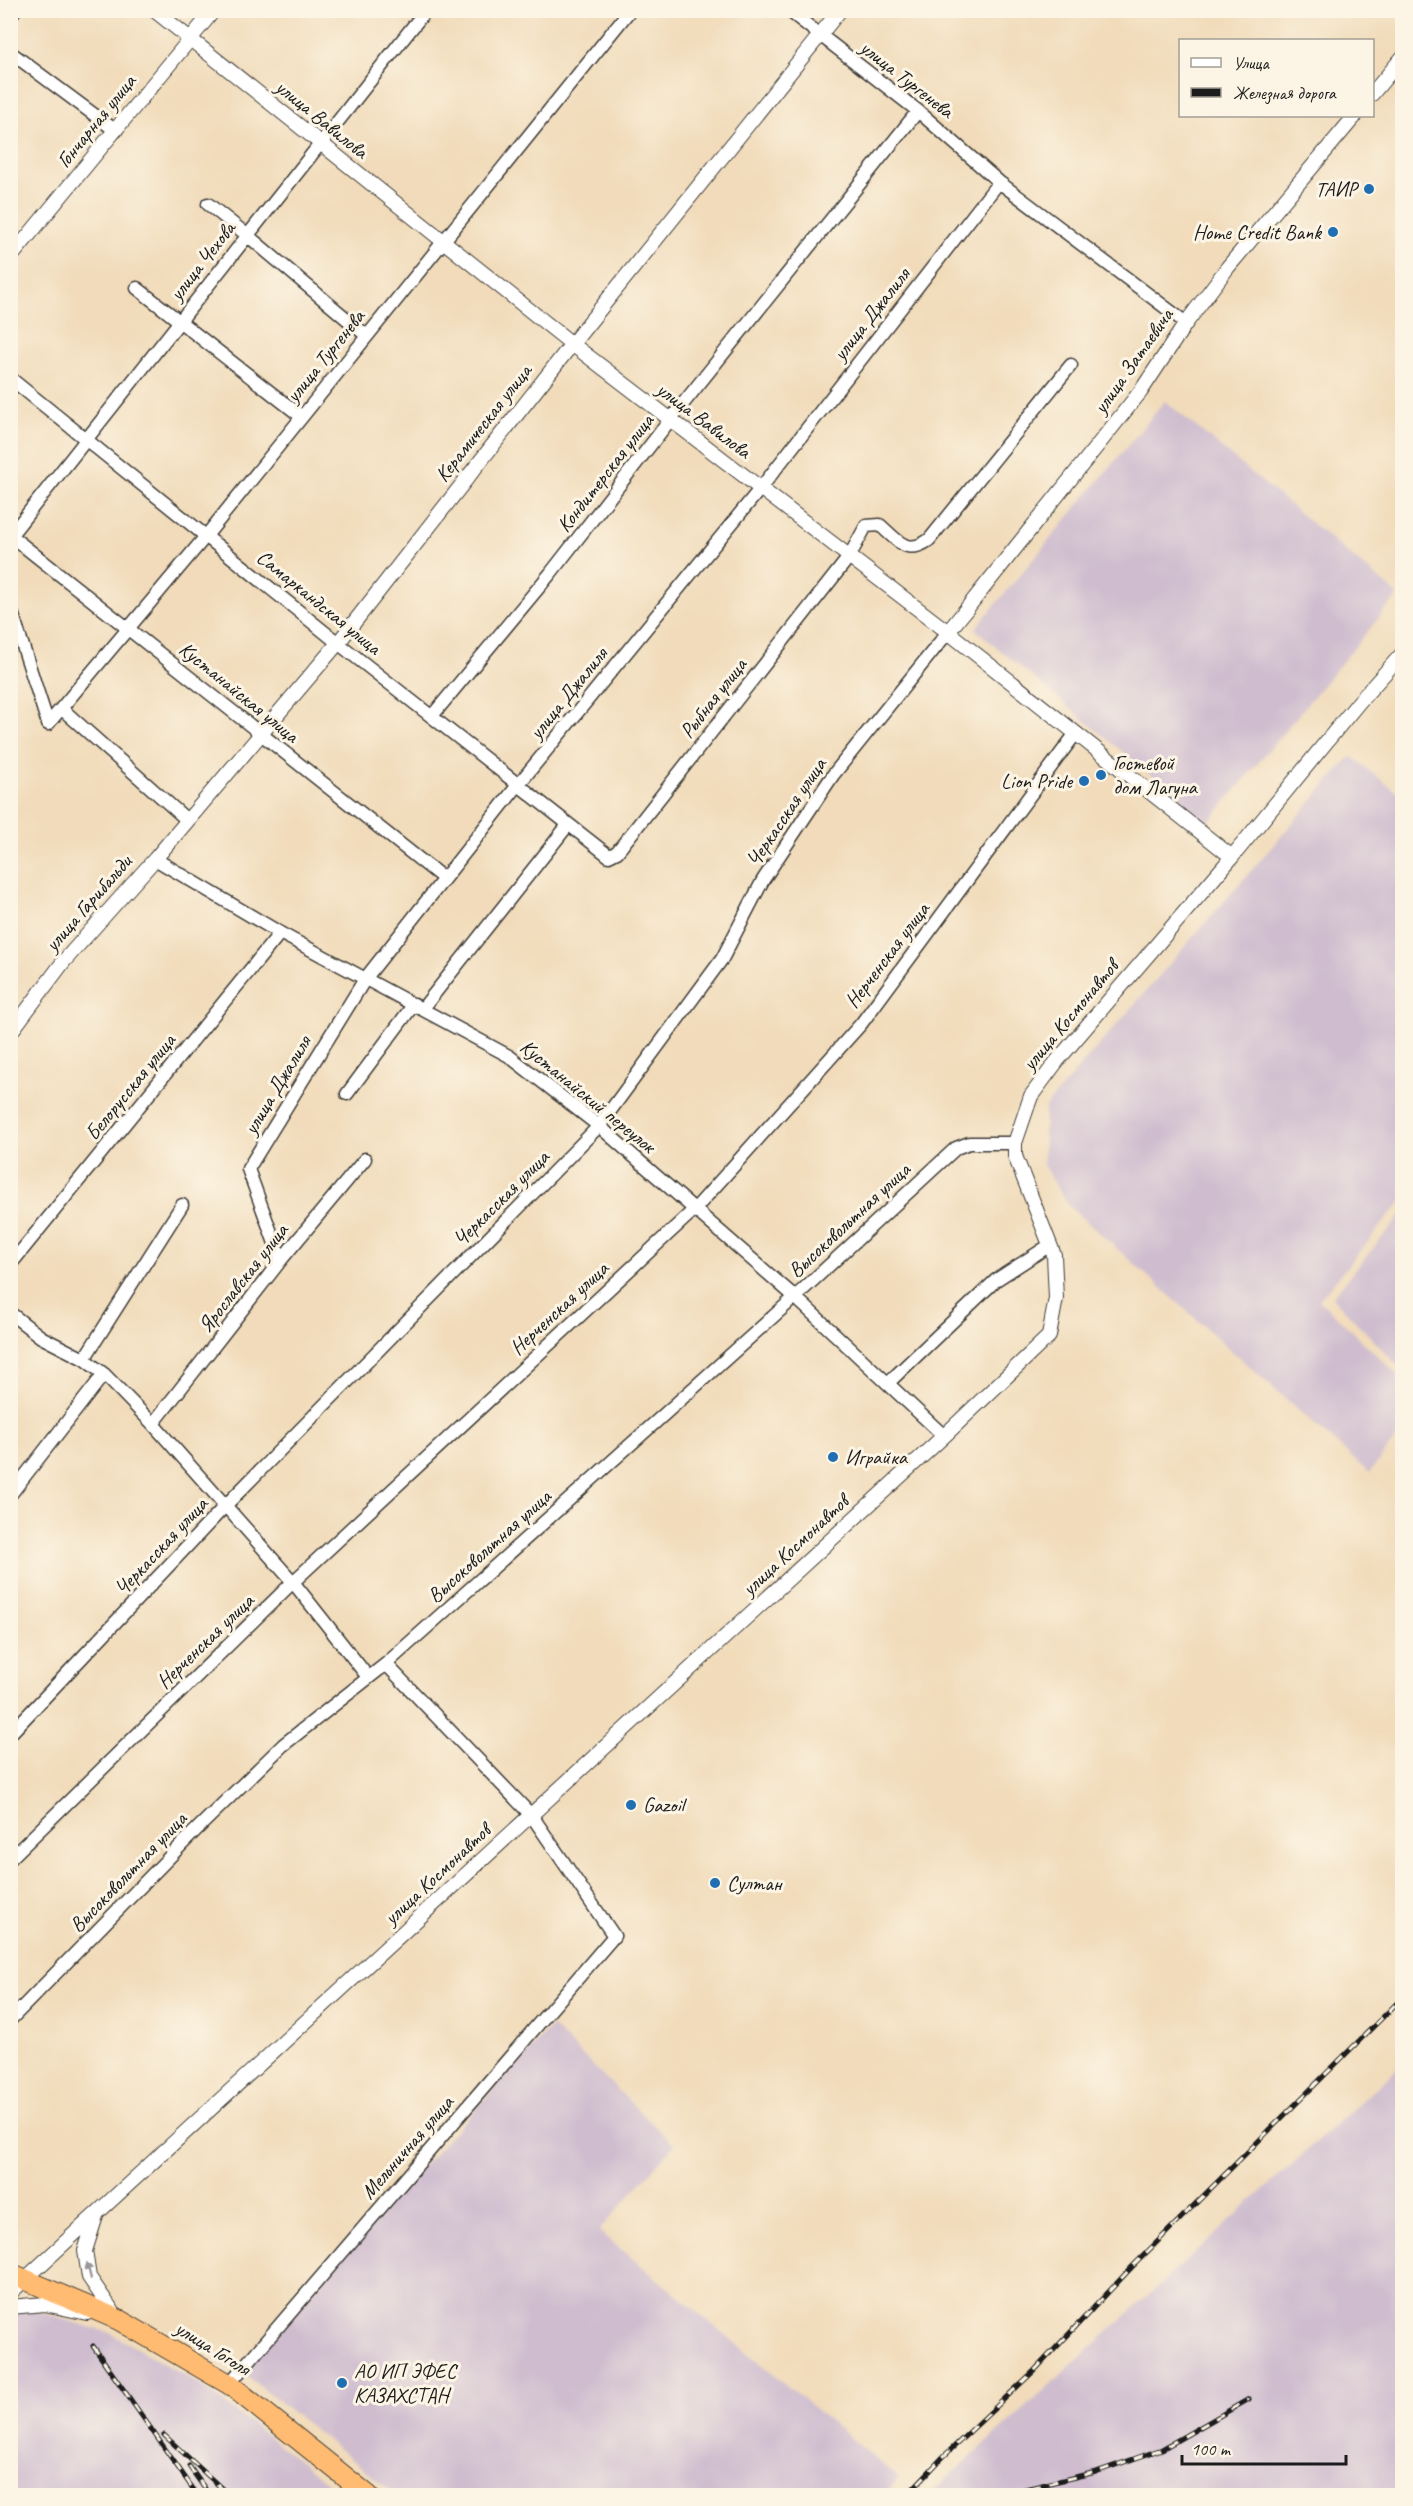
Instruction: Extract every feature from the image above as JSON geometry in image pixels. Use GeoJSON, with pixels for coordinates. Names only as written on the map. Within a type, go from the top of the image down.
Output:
{"type":"FeatureCollection","features":[{"type":"Feature","properties":{"kind":"highway","name":"улица Гоголя"},"geometry":{"type":"LineString","coordinates":[[15,2282],[118,2320],[229,2384],[369,2496]]}},
{"type":"Feature","properties":{"kind":"street"},"geometry":{"type":"LineString","coordinates":[[10,16],[15,10]]}},
{"type":"Feature","properties":{"kind":"street","name":"улица Вавилова"},"geometry":{"type":"LineString","coordinates":[[154,10],[572,344],[948,632],[1232,857]]}},
{"type":"Feature","properties":{"kind":"street","name":"Гончарная улица"},"geometry":{"type":"LineString","coordinates":[[10,258],[214,10]]}},
{"type":"Feature","properties":{"kind":"street","name":"улица Чехова"},"geometry":{"type":"LineString","coordinates":[[11,536],[426,10]]}},
{"type":"Feature","properties":{"kind":"street","name":"улица Тургенева"},"geometry":{"type":"LineString","coordinates":[[10,606],[48,724],[206,536],[630,10]]}},
{"type":"Feature","properties":{"kind":"street","name":"улица Тургенева"},"geometry":{"type":"LineString","coordinates":[[788,10],[918,111],[999,182],[1186,322]]}},
{"type":"Feature","properties":{"kind":"street","name":"Керамическая улица"},"geometry":{"type":"LineString","coordinates":[[155,859],[338,643],[572,344],[840,10]]}},
{"type":"Feature","properties":{"kind":"street"},"geometry":{"type":"LineString","coordinates":[[10,52],[116,131]]}},
{"type":"Feature","properties":{"kind":"street"},"geometry":{"type":"LineString","coordinates":[[1374,92],[1402,58]]}},
{"type":"Feature","properties":{"kind":"street","name":"Кондитерская улица"},"geometry":{"type":"LineString","coordinates":[[432,716],[550,574],[670,420],[918,111]]}},
{"type":"Feature","properties":{"kind":"street","name":"улица Затаевича"},"geometry":{"type":"LineString","coordinates":[[948,632],[1135,398],[1186,322],[1265,221],[1354,117]]}},
{"type":"Feature","properties":{"kind":"street","name":"улица Джалиля"},"geometry":{"type":"LineString","coordinates":[[281,1260],[248,1169],[365,979],[443,878],[760,489],[999,182]]}},
{"type":"Feature","properties":{"kind":"street"},"geometry":{"type":"LineString","coordinates":[[208,204],[367,336]]}},
{"type":"Feature","properties":{"kind":"street"},"geometry":{"type":"LineString","coordinates":[[137,288],[302,417]]}},
{"type":"Feature","properties":{"kind":"street","name":"Рыбная улица"},"geometry":{"type":"LineString","coordinates":[[605,855],[611,856],[617,852],[849,557],[866,526],[880,525],[904,545],[912,548],[920,547],[929,540],[1071,365]]}},
{"type":"Feature","properties":{"kind":"street","name":"Самаркандская улица"},"geometry":{"type":"LineString","coordinates":[[10,378],[605,855]]}},
{"type":"Feature","properties":{"kind":"street","name":"Кустанайская улица"},"geometry":{"type":"LineString","coordinates":[[11,536],[443,878]]}},
{"type":"Feature","properties":{"kind":"street","name":"Черкасская улица"},"geometry":{"type":"LineString","coordinates":[[10,1734],[225,1506],[599,1126],[722,959],[763,880],[833,775],[948,632]]}},
{"type":"Feature","properties":{"kind":"street","name":"улица Космонавтов"},"geometry":{"type":"LineString","coordinates":[[15,2282],[96,2215],[944,1436],[1049,1336],[1056,1298],[1054,1255],[1015,1156],[1016,1143],[1031,1096],[1057,1061],[1402,654]]}},
{"type":"Feature","properties":{"kind":"street"},"geometry":{"type":"LineString","coordinates":[[62,709],[187,820]]}},
{"type":"Feature","properties":{"kind":"street","name":"Нерченская улица"},"geometry":{"type":"LineString","coordinates":[[10,1859],[293,1582],[695,1209],[861,1024],[1076,733]]}},
{"type":"Feature","properties":{"kind":"street"},"geometry":{"type":"LineString","coordinates":[[347,1094],[568,825]]}},
{"type":"Feature","properties":{"kind":"street","name":"Кустанайский переулок"},"geometry":{"type":"LineString","coordinates":[[155,859],[280,933],[509,1056],[599,1126],[695,1209],[795,1297],[944,1436]]}},
{"type":"Feature","properties":{"kind":"street","name":"улица Гарибальди"},"geometry":{"type":"LineString","coordinates":[[10,1033],[64,961],[155,859]]}},
{"type":"Feature","properties":{"kind":"street","name":"Белорусская улица"},"geometry":{"type":"LineString","coordinates":[[10,1265],[280,933]]}},
{"type":"Feature","properties":{"kind":"street","name":"Высоковольтная улица"},"geometry":{"type":"LineString","coordinates":[[10,2020],[282,1745],[386,1664],[795,1297],[956,1148],[969,1143],[1016,1143]]}},
{"type":"Feature","properties":{"kind":"street","name":"Ярославская улица"},"geometry":{"type":"LineString","coordinates":[[153,1425],[281,1260],[365,1159]]}},
{"type":"Feature","properties":{"kind":"street"},"geometry":{"type":"LineString","coordinates":[[84,1359],[182,1205]]}},
{"type":"Feature","properties":{"kind":"street"},"geometry":{"type":"LineString","coordinates":[[888,1383],[996,1280],[1050,1245]]}},
{"type":"Feature","properties":{"kind":"street"},"geometry":{"type":"LineString","coordinates":[[10,1313],[41,1338],[84,1359],[104,1374],[153,1425],[293,1582],[368,1677]]}},
{"type":"Feature","properties":{"kind":"street"},"geometry":{"type":"LineString","coordinates":[[10,1495],[104,1374]]}},
{"type":"Feature","properties":{"kind":"street"},"geometry":{"type":"LineString","coordinates":[[386,1664],[531,1815]]}},
{"type":"Feature","properties":{"kind":"street","name":"Мельничная улица"},"geometry":{"type":"LineString","coordinates":[[229,2384],[614,1936],[531,1815]]}},
{"type":"Feature","properties":{"kind":"street"},"geometry":{"type":"LineString","coordinates":[[96,2215],[86,2252],[89,2277],[118,2320]]}},
{"type":"Feature","properties":{"kind":"street"},"geometry":{"type":"LineString","coordinates":[[10,2307],[45,2304],[118,2320]]}},
{"type":"Feature","properties":{"kind":"shaded area"},"geometry":{"type":"Polygon","coordinates":[[[1165,401],[1398,595],[1208,823],[975,629],[1165,401]]]}},
{"type":"Feature","properties":{"kind":"shaded area"},"geometry":{"type":"Polygon","coordinates":[[[1351,756],[1402,796],[1402,1201],[1319,1300],[1402,1379],[1402,1431],[1369,1473],[1069,1206],[1043,1165],[1045,1107],[1351,756]]]}},
{"type":"Feature","properties":{"kind":"shaded area"},"geometry":{"type":"Polygon","coordinates":[[[1402,1214],[1402,1370],[1332,1297],[1402,1214]]]}},
{"type":"Feature","properties":{"kind":"shaded area"},"geometry":{"type":"Polygon","coordinates":[[[552,2026],[674,2145],[599,2231],[899,2478],[882,2496],[396,2495],[242,2372],[401,2189],[552,2026]]]}},
{"type":"Feature","properties":{"kind":"shaded area"},"geometry":{"type":"Polygon","coordinates":[[[1402,2064],[1402,2495],[929,2495],[1402,2064]]]}},
{"type":"Feature","properties":{"kind":"shaded area"},"geometry":{"type":"Polygon","coordinates":[[[16,2305],[110,2333],[199,2384],[341,2495],[11,2496],[10,2311],[16,2305]]]}},
{"type":"Feature","properties":{"kind":"railway"},"geometry":{"type":"LineString","coordinates":[[906,2496],[943,2457],[1034,2371],[1132,2267],[1402,1998]]}},
{"type":"Feature","properties":{"kind":"railway"},"geometry":{"type":"LineString","coordinates":[[93,2346],[198,2496]]}},
{"type":"Feature","properties":{"kind":"railway"},"geometry":{"type":"LineString","coordinates":[[996,2496],[1096,2472],[1162,2449],[1249,2399]]}},
{"type":"Feature","properties":{"kind":"railway"},"geometry":{"type":"LineString","coordinates":[[164,2435],[230,2496]]}},
{"type":"Feature","properties":{"kind":"railway"},"geometry":{"type":"LineString","coordinates":[[189,2466],[210,2496]]}},
{"type":"Feature","properties":{"kind":"place","name":"ТАИР"},"geometry":{"type":"Point","coordinates":[1369,189]}},
{"type":"Feature","properties":{"kind":"place","name":"Home Credit Bank"},"geometry":{"type":"Point","coordinates":[1333,232]}},
{"type":"Feature","properties":{"kind":"place","name":"Гостевой дом Лагуна"},"geometry":{"type":"Point","coordinates":[1101,775]}},
{"type":"Feature","properties":{"kind":"place","name":"Lion Pride"},"geometry":{"type":"Point","coordinates":[1084,781]}},
{"type":"Feature","properties":{"kind":"place","name":"Играйка"},"geometry":{"type":"Point","coordinates":[833,1457]}},
{"type":"Feature","properties":{"kind":"place","name":"Gazoil"},"geometry":{"type":"Point","coordinates":[631,1805]}},
{"type":"Feature","properties":{"kind":"place","name":"Султан"},"geometry":{"type":"Point","coordinates":[715,1883]}},
{"type":"Feature","properties":{"kind":"place","name":"АО ИП ЭФЕС КАЗАХСТАН"},"geometry":{"type":"Point","coordinates":[342,2383]}}]}
